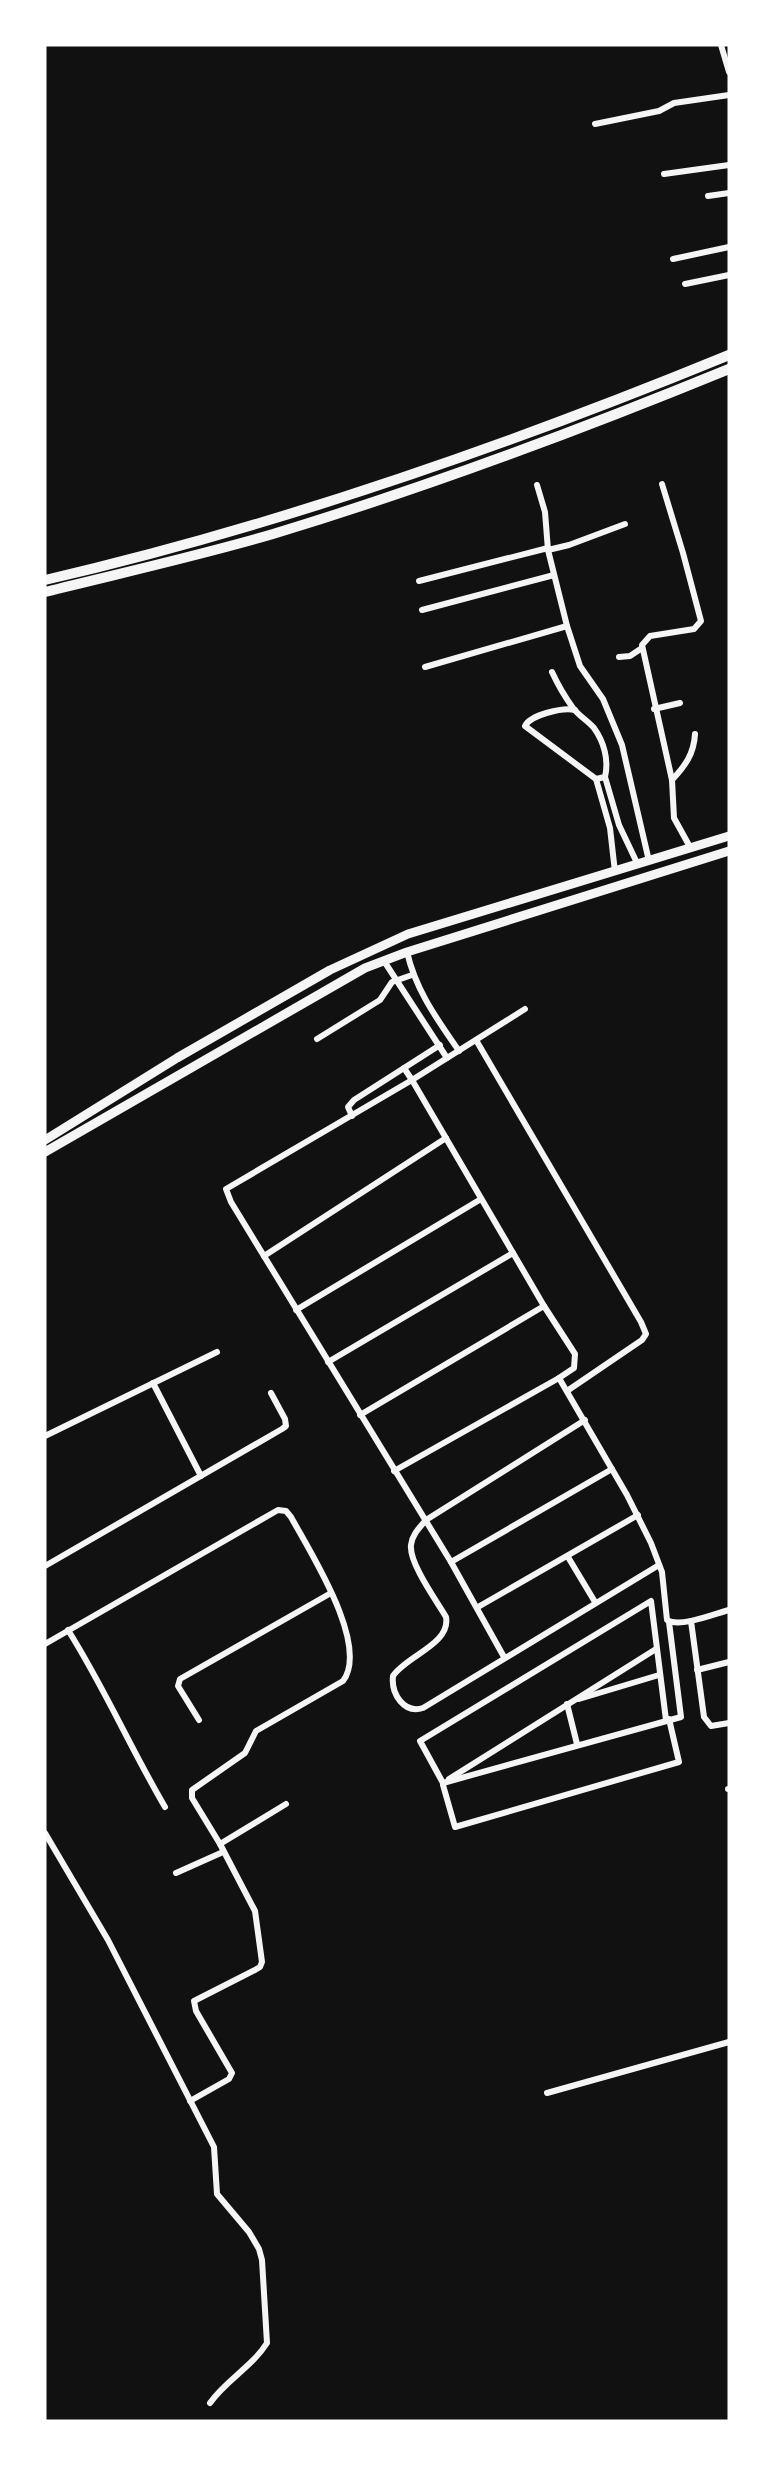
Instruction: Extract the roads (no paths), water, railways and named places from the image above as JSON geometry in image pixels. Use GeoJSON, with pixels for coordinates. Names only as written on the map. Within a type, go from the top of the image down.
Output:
{"type":"FeatureCollection","features":[{"type":"Feature","properties":{"kind":"highway"},"geometry":{"type":"LineString","coordinates":[[45,580],[269,521],[506,442],[729,355]]}},
{"type":"Feature","properties":{"kind":"highway"},"geometry":{"type":"LineString","coordinates":[[45,592],[185,558],[282,531],[509,455],[729,369]]}},
{"type":"Feature","properties":{"kind":"highway"},"geometry":{"type":"LineString","coordinates":[[45,1140],[177,1058],[354,957],[408,934],[729,836]]}},
{"type":"Feature","properties":{"kind":"highway"},"geometry":{"type":"LineString","coordinates":[[45,1152],[344,978],[407,952],[729,851]]}},
{"type":"Feature","properties":{"kind":"highway"},"geometry":{"type":"LineString","coordinates":[[567,887],[571,901]]}},
{"type":"Feature","properties":{"kind":"street"},"geometry":{"type":"LineString","coordinates":[[721,45],[729,72]]}},
{"type":"Feature","properties":{"kind":"street"},"geometry":{"type":"LineString","coordinates":[[595,124],[659,111],[674,103],[729,95]]}},
{"type":"Feature","properties":{"kind":"street"},"geometry":{"type":"LineString","coordinates":[[664,174],[729,165]]}},
{"type":"Feature","properties":{"kind":"street"},"geometry":{"type":"LineString","coordinates":[[708,196],[729,193]]}},
{"type":"Feature","properties":{"kind":"street"},"geometry":{"type":"LineString","coordinates":[[673,259],[729,247]]}},
{"type":"Feature","properties":{"kind":"street"},"geometry":{"type":"LineString","coordinates":[[685,284],[729,275]]}},
{"type":"Feature","properties":{"kind":"street"},"geometry":{"type":"LineString","coordinates":[[662,484],[701,621],[694,629],[650,636],[643,641],[642,648],[672,780],[674,818],[690,847]]}},
{"type":"Feature","properties":{"kind":"street"},"geometry":{"type":"LineString","coordinates":[[537,485],[545,512],[548,549],[567,626],[580,666],[603,699],[622,745],[649,861]]}},
{"type":"Feature","properties":{"kind":"street"},"geometry":{"type":"LineString","coordinates":[[419,581],[569,545],[625,524]]}},
{"type":"Feature","properties":{"kind":"street"},"geometry":{"type":"LineString","coordinates":[[422,610],[554,575]]}},
{"type":"Feature","properties":{"kind":"street"},"geometry":{"type":"LineString","coordinates":[[425,667],[567,626]]}},
{"type":"Feature","properties":{"kind":"street"},"geometry":{"type":"LineString","coordinates":[[619,657],[630,656],[642,648]]}},
{"type":"Feature","properties":{"kind":"street"},"geometry":{"type":"LineString","coordinates":[[552,672],[575,711],[594,728],[604,746],[608,764],[605,777],[619,825],[638,865]]}},
{"type":"Feature","properties":{"kind":"street"},"geometry":{"type":"LineString","coordinates":[[654,708],[680,703]]}},
{"type":"Feature","properties":{"kind":"street"},"geometry":{"type":"LineString","coordinates":[[575,711],[565,708],[530,720],[525,726],[596,779],[610,828],[615,872]]}},
{"type":"Feature","properties":{"kind":"street"},"geometry":{"type":"LineString","coordinates":[[672,780],[687,763],[694,747],[695,734]]}},
{"type":"Feature","properties":{"kind":"street"},"geometry":{"type":"LineString","coordinates":[[596,779],[605,777]]}},
{"type":"Feature","properties":{"kind":"street"},"geometry":{"type":"LineString","coordinates":[[610,828],[619,825]]}},
{"type":"Feature","properties":{"kind":"street"},"geometry":{"type":"LineString","coordinates":[[407,952],[412,975],[433,1013],[459,1051]]}},
{"type":"Feature","properties":{"kind":"street"},"geometry":{"type":"LineString","coordinates":[[384,961],[447,1058]]}},
{"type":"Feature","properties":{"kind":"street"},"geometry":{"type":"LineString","coordinates":[[317,1039],[381,1000],[389,985],[412,975]]}},
{"type":"Feature","properties":{"kind":"street"},"geometry":{"type":"LineString","coordinates":[[504,1657],[478,1607],[296,1310],[231,1202],[226,1189],[412,1080],[525,1009]]}},
{"type":"Feature","properties":{"kind":"street"},"geometry":{"type":"LineString","coordinates":[[476,1040],[646,1334],[642,1340],[567,1391]]}},
{"type":"Feature","properties":{"kind":"street"},"geometry":{"type":"LineString","coordinates":[[352,1116],[348,1107],[354,1100],[440,1045]]}},
{"type":"Feature","properties":{"kind":"street"},"geometry":{"type":"LineString","coordinates":[[394,1471],[559,1378],[574,1368],[575,1353],[544,1306],[404,1068]]}},
{"type":"Feature","properties":{"kind":"street"},"geometry":{"type":"LineString","coordinates":[[264,1256],[446,1138]]}},
{"type":"Feature","properties":{"kind":"street"},"geometry":{"type":"LineString","coordinates":[[296,1310],[481,1199]]}},
{"type":"Feature","properties":{"kind":"street"},"geometry":{"type":"LineString","coordinates":[[328,1362],[513,1253]]}},
{"type":"Feature","properties":{"kind":"street"},"geometry":{"type":"LineString","coordinates":[[360,1415],[544,1306]]}},
{"type":"Feature","properties":{"kind":"street"},"geometry":{"type":"LineString","coordinates":[[45,1436],[217,1352]]}},
{"type":"Feature","properties":{"kind":"street"},"geometry":{"type":"LineString","coordinates":[[443,1784],[681,1716],[662,1572],[638,1515],[559,1378]]}},
{"type":"Feature","properties":{"kind":"street"},"geometry":{"type":"LineString","coordinates":[[153,1383],[201,1476]]}},
{"type":"Feature","properties":{"kind":"street"},"geometry":{"type":"LineString","coordinates":[[45,1566],[286,1426],[285,1419],[271,1393]]}},
{"type":"Feature","properties":{"kind":"street"},"geometry":{"type":"LineString","coordinates":[[585,1420],[426,1520],[414,1534],[411,1552],[446,1617],[447,1627],[444,1633],[428,1648],[404,1663],[393,1676],[395,1692],[401,1703],[414,1711],[423,1708],[659,1565]]}},
{"type":"Feature","properties":{"kind":"street"},"geometry":{"type":"LineString","coordinates":[[450,1562],[612,1469]]}},
{"type":"Feature","properties":{"kind":"street"},"geometry":{"type":"LineString","coordinates":[[45,1632],[48,1642],[278,1510],[286,1511],[291,1517],[346,1627],[349,1650],[346,1677],[343,1682],[256,1731],[245,1753],[194,1787],[191,1794],[255,1911],[262,1962],[255,1970],[194,2001],[196,2011],[232,2073],[229,2079],[190,2101]]}},
{"type":"Feature","properties":{"kind":"street"},"geometry":{"type":"LineString","coordinates":[[478,1607],[638,1515]]}},
{"type":"Feature","properties":{"kind":"street"},"geometry":{"type":"LineString","coordinates":[[568,1557],[596,1602]]}},
{"type":"Feature","properties":{"kind":"street"},"geometry":{"type":"LineString","coordinates":[[199,1719],[178,1686],[180,1679],[331,1593]]}},
{"type":"Feature","properties":{"kind":"street"},"geometry":{"type":"LineString","coordinates":[[651,1601],[659,1675],[667,1720],[679,1762],[454,1827],[443,1784],[420,1741],[651,1601]]}},
{"type":"Feature","properties":{"kind":"street"},"geometry":{"type":"LineString","coordinates":[[670,1622],[688,1622],[729,1610]]}},
{"type":"Feature","properties":{"kind":"street"},"geometry":{"type":"LineString","coordinates":[[688,1622],[706,1721],[715,1726],[729,1723]]}},
{"type":"Feature","properties":{"kind":"street"},"geometry":{"type":"LineString","coordinates":[[68,1630],[95,1673],[143,1769],[165,1807]]}},
{"type":"Feature","properties":{"kind":"street"},"geometry":{"type":"LineString","coordinates":[[443,1784],[569,1702],[656,1649]]}},
{"type":"Feature","properties":{"kind":"street"},"geometry":{"type":"LineString","coordinates":[[697,1670],[729,1662]]}},
{"type":"Feature","properties":{"kind":"street"},"geometry":{"type":"LineString","coordinates":[[569,1702],[659,1675]]}},
{"type":"Feature","properties":{"kind":"street"},"geometry":{"type":"LineString","coordinates":[[569,1702],[577,1744]]}},
{"type":"Feature","properties":{"kind":"street"},"geometry":{"type":"LineString","coordinates":[[220,1844],[286,1804]]}},
{"type":"Feature","properties":{"kind":"street"},"geometry":{"type":"LineString","coordinates":[[45,1833],[113,1948],[214,2147],[217,2194],[249,2232],[259,2249],[262,2260],[267,2343],[261,2352],[217,2392],[210,2403]]}},
{"type":"Feature","properties":{"kind":"street"},"geometry":{"type":"LineString","coordinates":[[176,1874],[223,1852]]}},
{"type":"Feature","properties":{"kind":"street"},"geometry":{"type":"LineString","coordinates":[[547,2093],[729,2042]]}}]}
